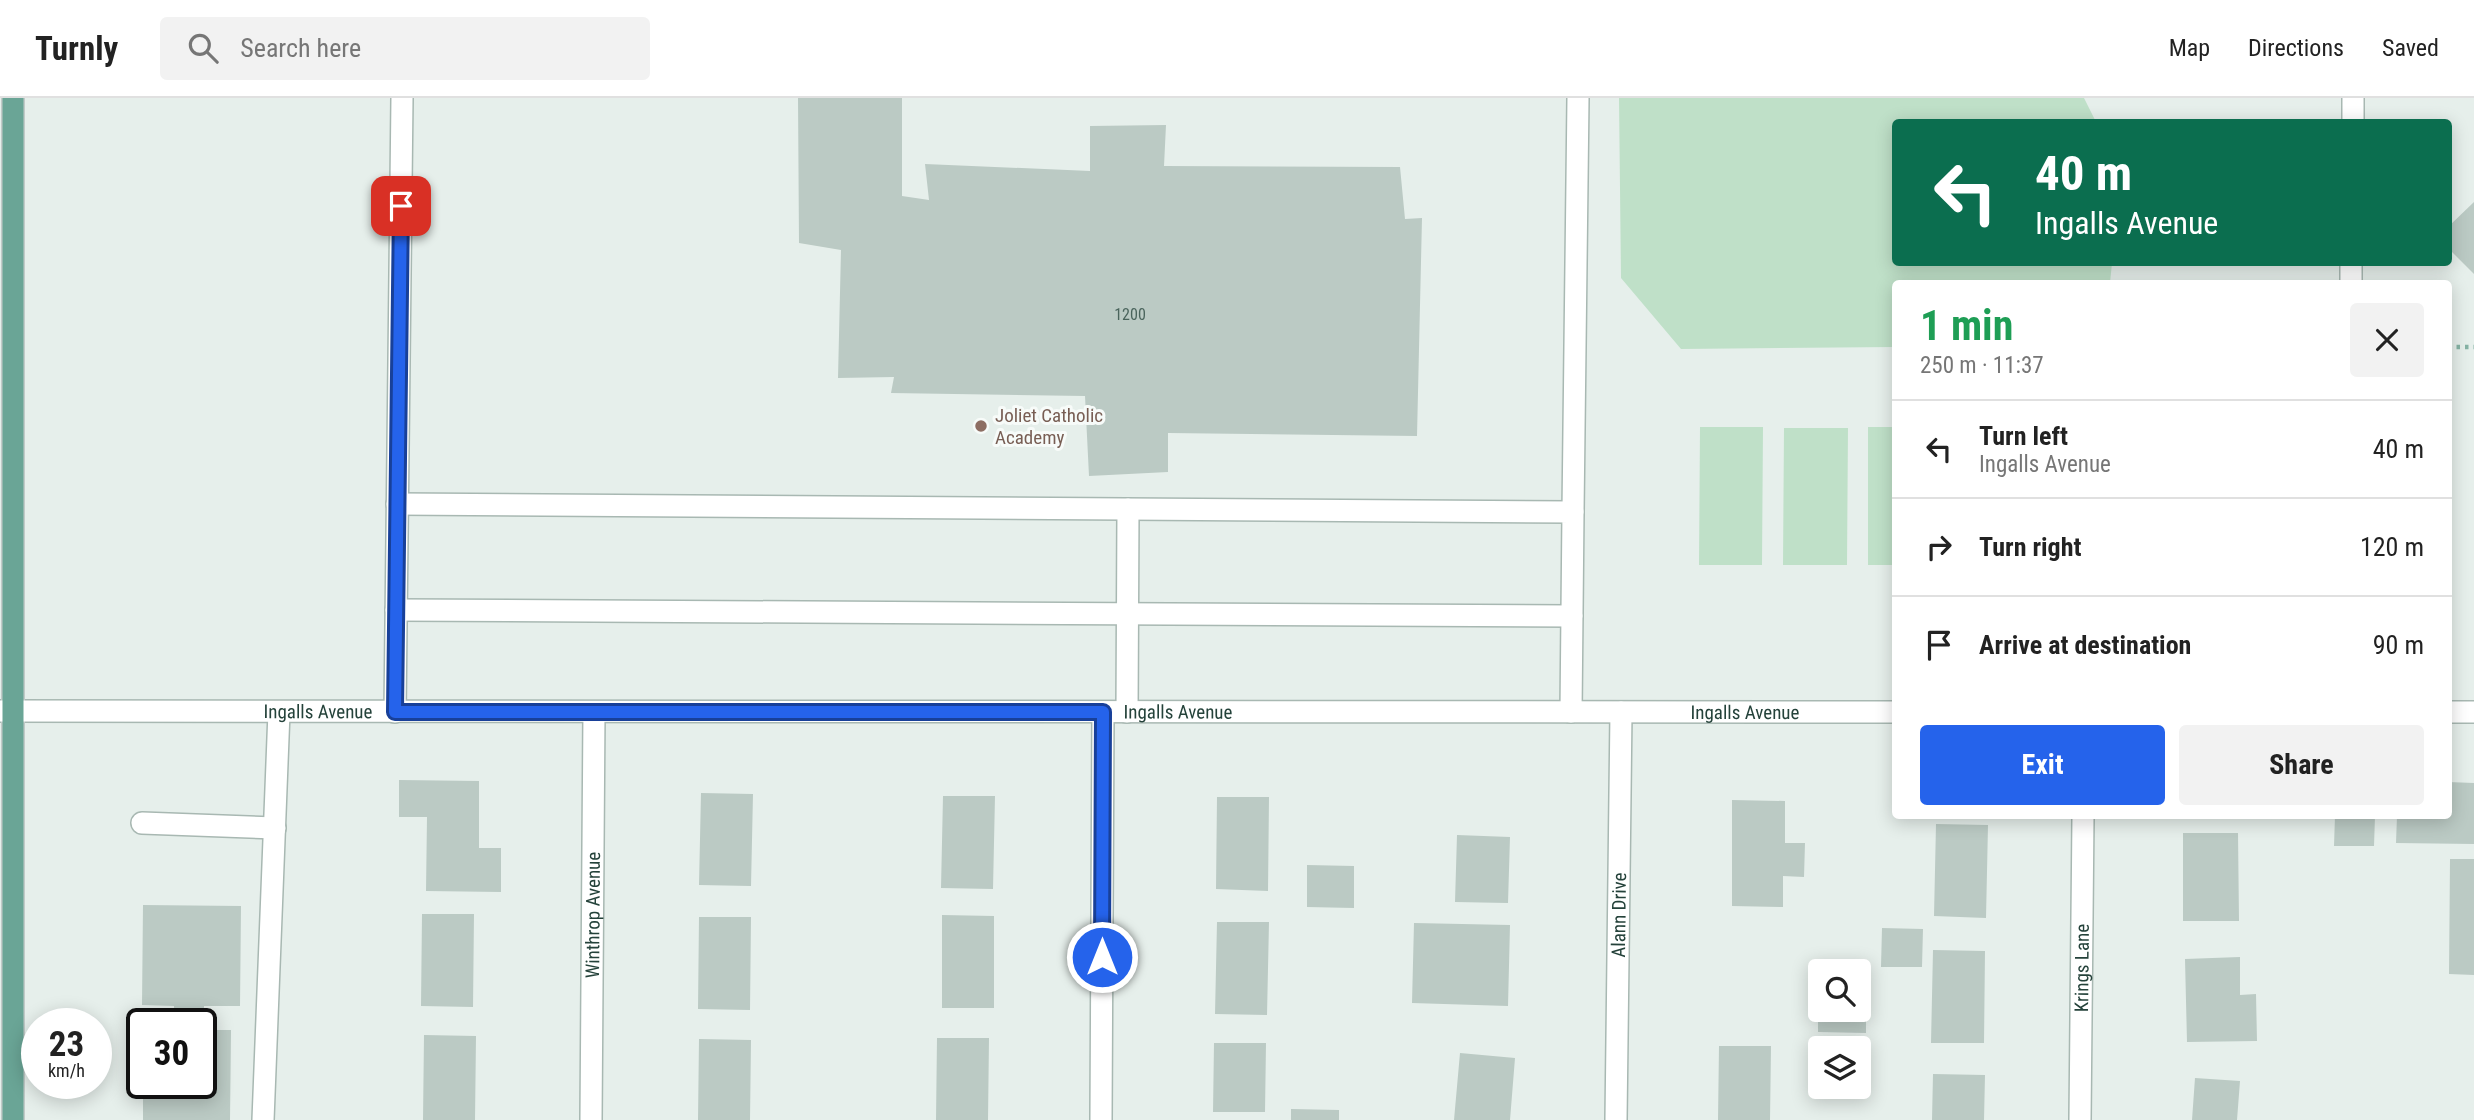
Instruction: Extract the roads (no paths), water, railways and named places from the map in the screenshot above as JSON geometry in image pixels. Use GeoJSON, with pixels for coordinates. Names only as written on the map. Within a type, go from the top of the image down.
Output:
{"type":"FeatureCollection","features":[{"type":"Feature","properties":{"kind":"main road"},"geometry":{"type":"LineString","coordinates":[[13,98],[7,198],[6,711],[13,1120]]}},
{"type":"Feature","properties":{"kind":"street"},"geometry":{"type":"LineString","coordinates":[[395,712],[402,98]]}},
{"type":"Feature","properties":{"kind":"street"},"geometry":{"type":"LineString","coordinates":[[1571,712],[1578,98]]}},
{"type":"Feature","properties":{"kind":"street"},"geometry":{"type":"LineString","coordinates":[[2353,98],[2353,119]]}},
{"type":"Feature","properties":{"kind":"street"},"geometry":{"type":"LineString","coordinates":[[397,504],[1573,512]]}},
{"type":"Feature","properties":{"kind":"street"},"geometry":{"type":"LineString","coordinates":[[1128,509],[1128,712]]}},
{"type":"Feature","properties":{"kind":"street"},"geometry":{"type":"LineString","coordinates":[[396,610],[1572,616]]}},
{"type":"Feature","properties":{"kind":"street","name":"Ingalls Avenue"},"geometry":{"type":"LineString","coordinates":[[6,711],[1892,712]]}},
{"type":"Feature","properties":{"kind":"street"},"geometry":{"type":"LineString","coordinates":[[264,1120],[279,712]]}},
{"type":"Feature","properties":{"kind":"street","name":"Winthrop Avenue"},"geometry":{"type":"LineString","coordinates":[[591,1120],[594,712]]}},
{"type":"Feature","properties":{"kind":"street"},"geometry":{"type":"LineString","coordinates":[[1101,1120],[1103,712]]}},
{"type":"Feature","properties":{"kind":"street","name":"Alann Drive"},"geometry":{"type":"LineString","coordinates":[[1616,1120],[1621,712]]}},
{"type":"Feature","properties":{"kind":"street"},"geometry":{"type":"LineString","coordinates":[[2452,712],[2474,712]]}},
{"type":"Feature","properties":{"kind":"street","name":"Krings Lane"},"geometry":{"type":"LineString","coordinates":[[2080,1120],[2084,819]]}},
{"type":"Feature","properties":{"kind":"street"},"geometry":{"type":"LineString","coordinates":[[142,823],[275,828]]}},
{"type":"Feature","properties":{"kind":"place","name":"Joliet Catholic Academy"},"geometry":{"type":"Point","coordinates":[981,426]}}]}
